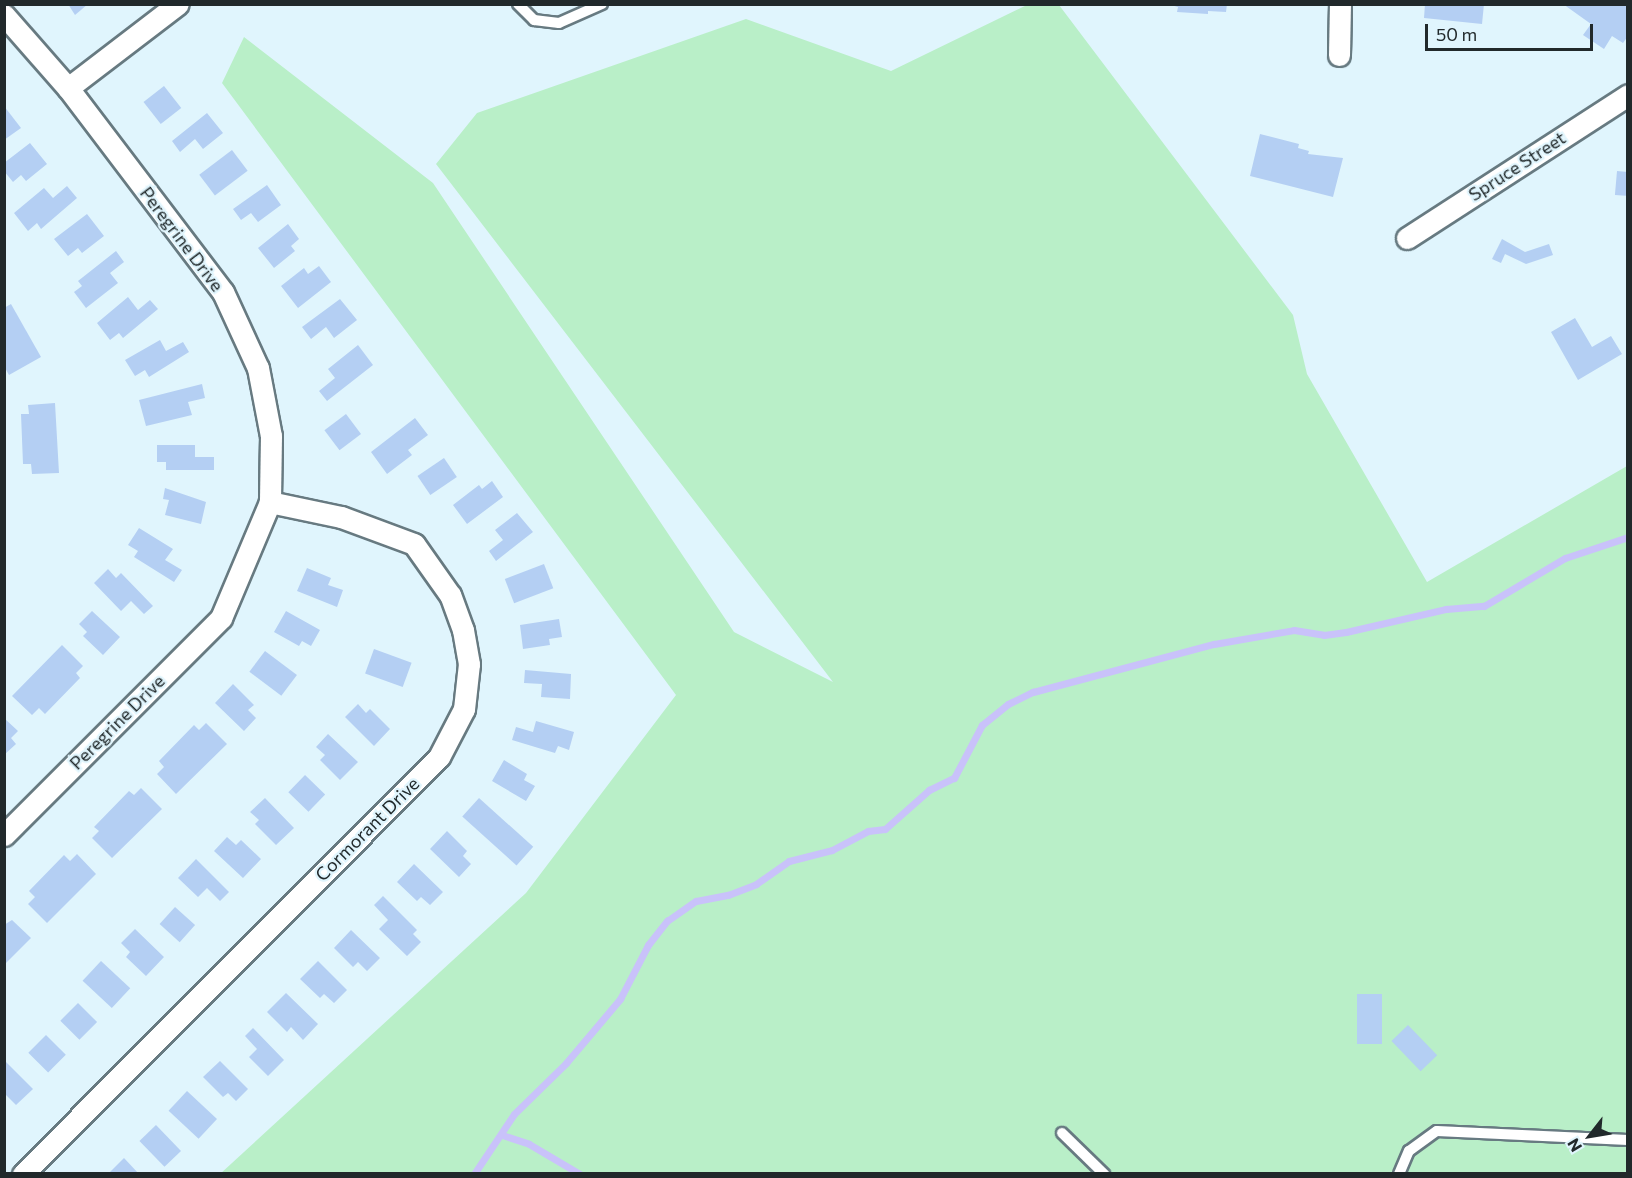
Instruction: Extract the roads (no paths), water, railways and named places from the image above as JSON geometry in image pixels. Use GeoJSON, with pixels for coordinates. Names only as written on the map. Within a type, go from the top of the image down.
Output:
{"type":"FeatureCollection","features":[{"type":"Feature","properties":{"kind":"street"},"geometry":{"type":"LineString","coordinates":[[68,88],[178,4]]}},
{"type":"Feature","properties":{"kind":"street"},"geometry":{"type":"LineString","coordinates":[[1339,55],[1340,4]]}},
{"type":"Feature","properties":{"kind":"street","name":"Peregrine Drive"},"geometry":{"type":"LineString","coordinates":[[4,15],[68,88],[223,292],[258,368],[271,436],[270,502],[221,618],[4,835]]}},
{"type":"Feature","properties":{"kind":"street","name":"Spruce Street"},"geometry":{"type":"LineString","coordinates":[[1407,238],[1628,95]]}},
{"type":"Feature","properties":{"kind":"street","name":"Cormorant Drive"},"geometry":{"type":"LineString","coordinates":[[23,1173],[439,757],[464,709],[469,664],[463,630],[450,595],[414,544],[341,517],[270,502]]}},
{"type":"Feature","properties":{"kind":"lane"},"geometry":{"type":"LineString","coordinates":[[519,4],[534,20],[559,23],[602,4]]}},
{"type":"Feature","properties":{"kind":"lane"},"geometry":{"type":"LineString","coordinates":[[1399,1173],[1409,1151],[1437,1131],[1628,1140]]}},
{"type":"Feature","properties":{"kind":"lane"},"geometry":{"type":"LineString","coordinates":[[1062,1132],[1104,1173]]}},
{"type":"Feature","properties":{"kind":"waterway"},"geometry":{"type":"LineString","coordinates":[[474,1174],[514,1114],[566,1063],[620,999],[648,945],[667,921],[696,901],[728,895],[756,884],[789,861],[832,850],[868,831],[885,829],[929,790],[954,778],[982,725],[1008,704],[1033,692],[1214,644],[1294,630],[1324,635],[1346,632],[1446,609],[1484,606],[1565,558],[1628,537]]}},
{"type":"Feature","properties":{"kind":"waterway"},"geometry":{"type":"LineString","coordinates":[[502,1135],[529,1144],[580,1174]]}}]}
